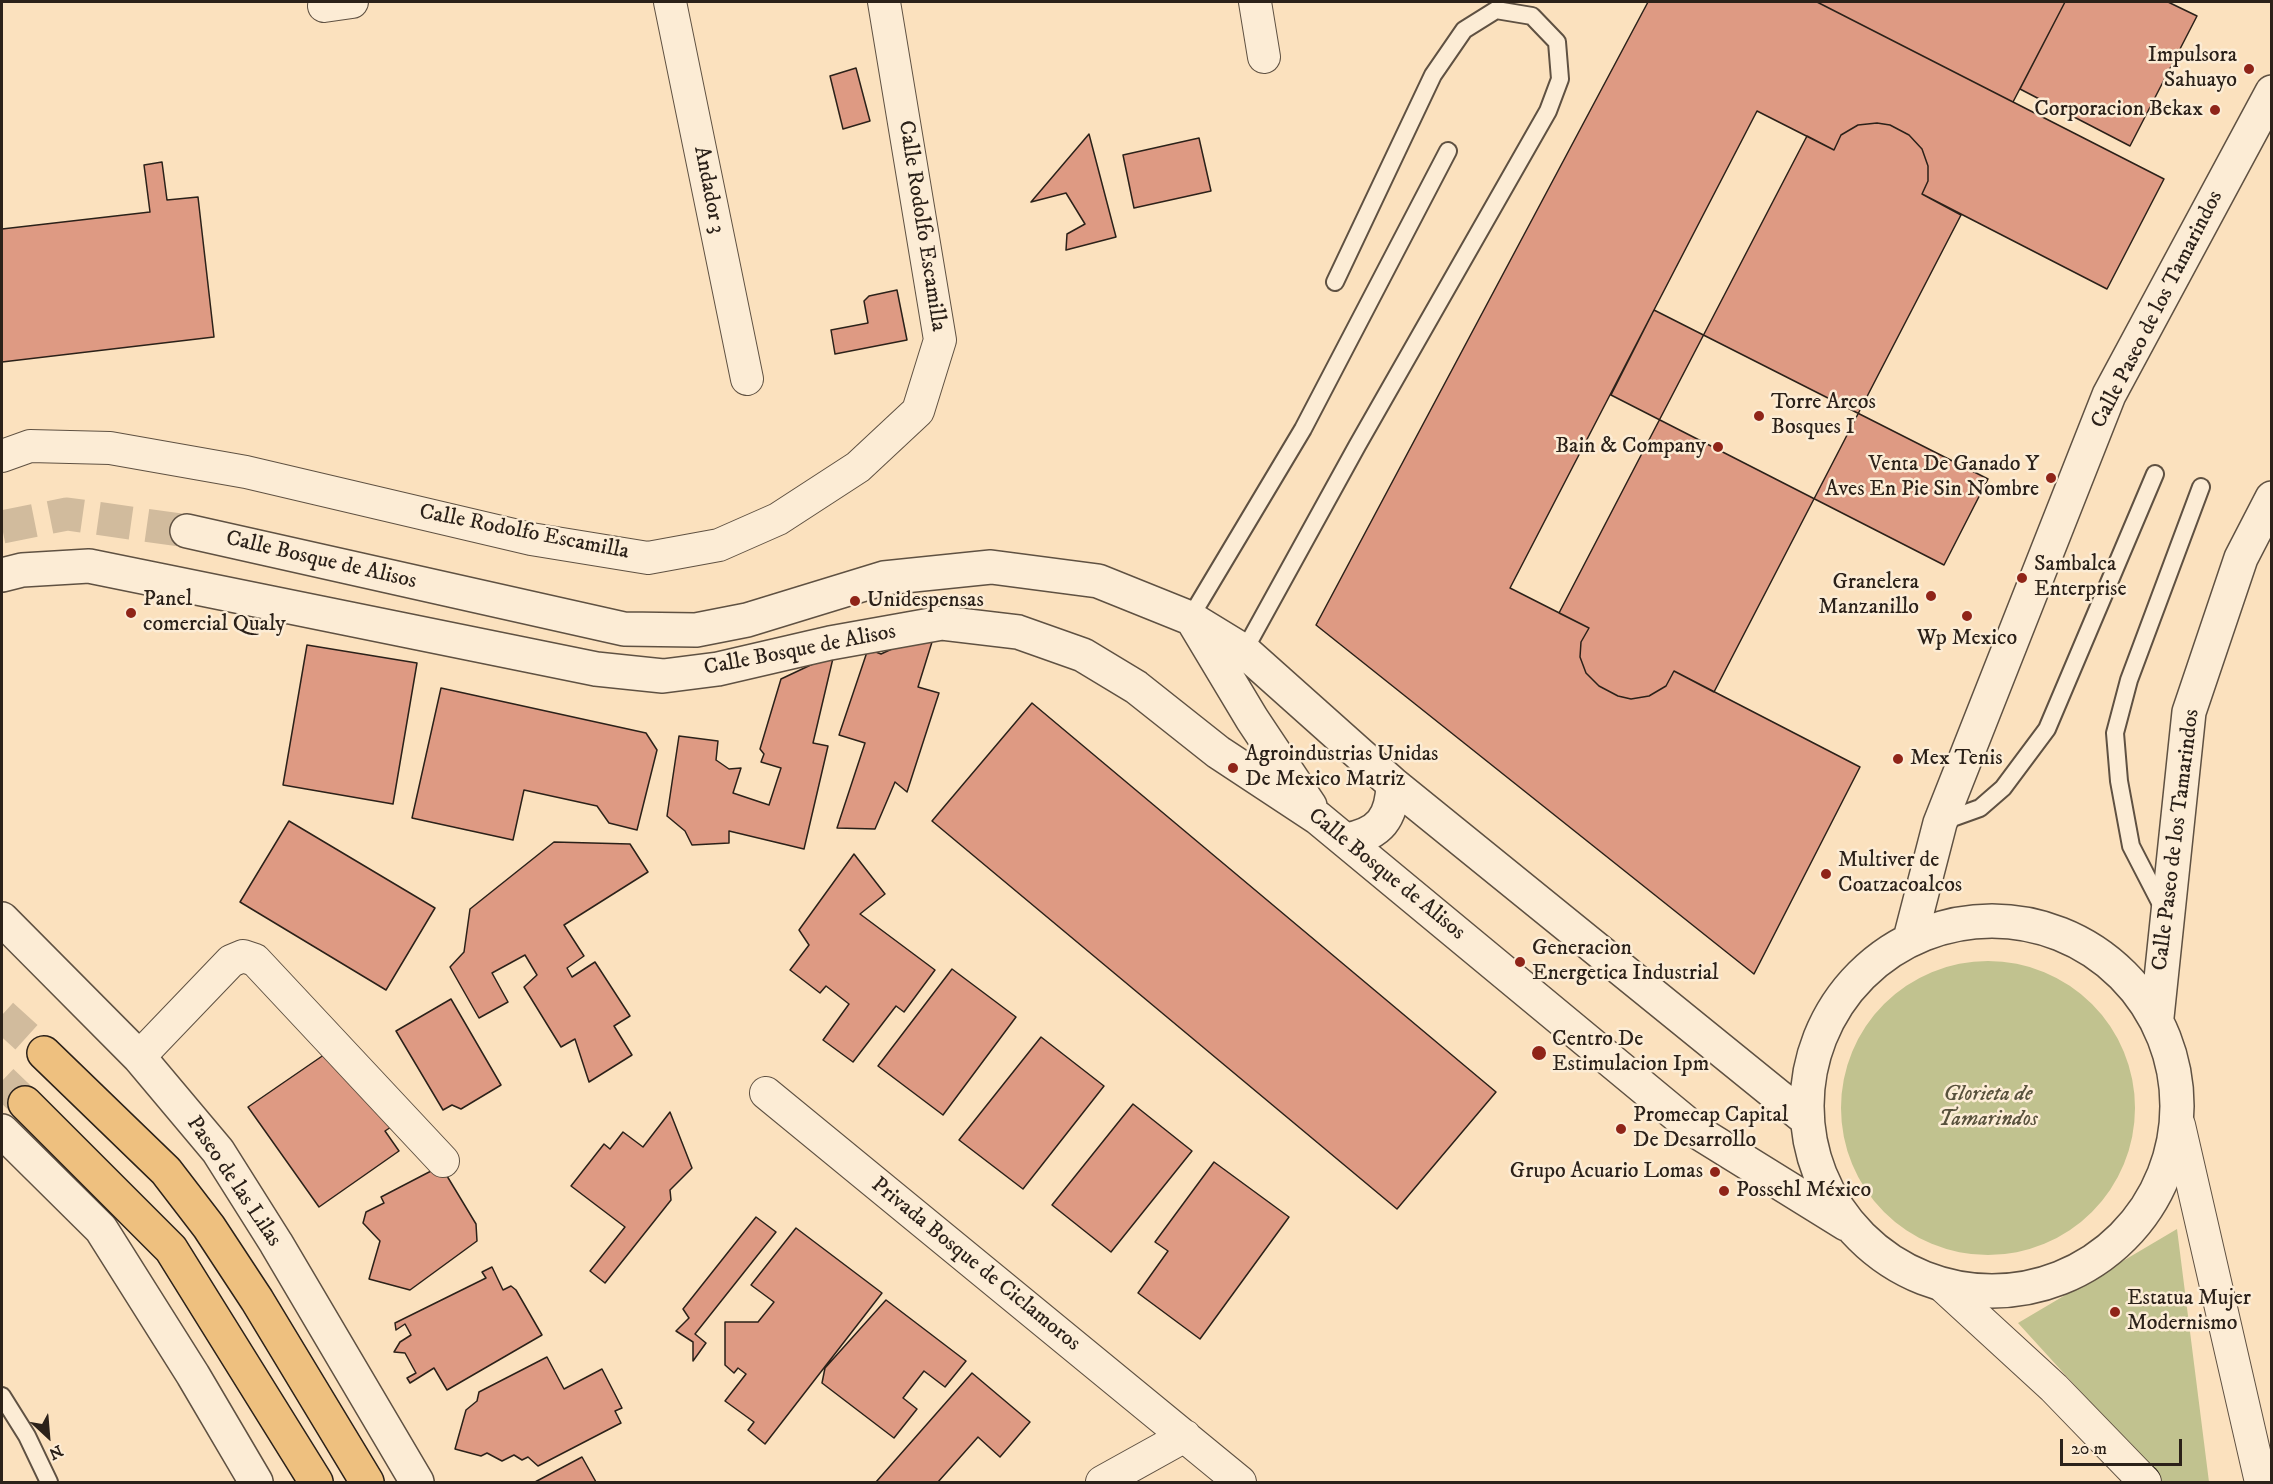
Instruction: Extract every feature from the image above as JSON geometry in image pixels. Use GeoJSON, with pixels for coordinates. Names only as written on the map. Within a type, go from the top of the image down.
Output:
{"type":"FeatureCollection","features":[{"type":"Feature","properties":{"kind":"main road"},"geometry":{"type":"LineString","coordinates":[[44,1053],[166,1171],[209,1227],[257,1300],[367,1482]]}},
{"type":"Feature","properties":{"kind":"main road"},"geometry":{"type":"LineString","coordinates":[[25,1103],[171,1249],[316,1482]]}},
{"type":"Feature","properties":{"kind":"street","name":"Andador 3"},"geometry":{"type":"LineString","coordinates":[[670,2],[747,379]]}},
{"type":"Feature","properties":{"kind":"street","name":"Calle Rodolfo Escamilla"},"geometry":{"type":"LineString","coordinates":[[2,456],[30,446],[110,448],[246,472],[531,539],[648,558],[719,545],[778,519],[858,467],[918,411],[940,340],[884,2]]}},
{"type":"Feature","properties":{"kind":"street"},"geometry":{"type":"LineString","coordinates":[[1255,2],[1264,57]]}},
{"type":"Feature","properties":{"kind":"street","name":"Calle Paseo de los Tamarindos"},"geometry":{"type":"LineString","coordinates":[[1910,939],[1940,823],[2109,395],[2271,92]]}},
{"type":"Feature","properties":{"kind":"street","name":"Calle Paseo de los Tamarindos"},"geometry":{"type":"LineString","coordinates":[[2157,1017],[2189,712],[2241,558],[2271,498]]}},
{"type":"Feature","properties":{"kind":"street","name":"Calle Bosque de Alisos"},"geometry":{"type":"LineString","coordinates":[[187,531],[624,629],[696,630],[747,620],[884,579],[991,567],[1098,581],[1190,618],[1244,651],[1393,784],[1716,1043],[1805,1118]]}},
{"type":"Feature","properties":{"kind":"street","name":"Calle Bosque de Alisos"},"geometry":{"type":"LineString","coordinates":[[2,575],[22,570],[89,566],[596,669],[663,676],[718,669],[830,643],[942,623],[1018,632],[1083,655],[1136,687],[1218,752],[1318,818],[1346,840],[1696,1131],[1846,1224]]}},
{"type":"Feature","properties":{"kind":"street"},"geometry":{"type":"LineString","coordinates":[[1190,618],[1252,719],[1318,818]]}},
{"type":"Feature","properties":{"kind":"street"},"geometry":{"type":"LineString","coordinates":[[1346,840],[1362,837],[1377,829],[1387,816],[1393,801],[1393,784]]}},
{"type":"Feature","properties":{"kind":"street","name":"Paseo de las Lilas"},"geometry":{"type":"LineString","coordinates":[[2,919],[140,1057],[218,1151],[276,1243],[417,1482]]}},
{"type":"Feature","properties":{"kind":"street"},"geometry":{"type":"LineString","coordinates":[[2144,1482],[2054,1388],[1945,1288],[1890,1264],[1846,1224],[1816,1172],[1805,1118],[1810,1063],[1831,1012],[1865,970],[1910,939],[1964,922],[2021,922],[2076,939],[2122,971],[2157,1017],[2176,1069],[2180,1125],[2261,1482]]}},
{"type":"Feature","properties":{"kind":"street"},"geometry":{"type":"LineString","coordinates":[[140,1057],[231,961],[243,956],[255,960],[443,1161]]}},
{"type":"Feature","properties":{"kind":"street","name":"Privada Bosque de Ciclamoros"},"geometry":{"type":"LineString","coordinates":[[766,1093],[1185,1436],[1226,1479]]}},
{"type":"Feature","properties":{"kind":"street"},"geometry":{"type":"LineString","coordinates":[[1945,1288],[2025,1291],[2100,1260],[2154,1202],[2180,1125]]}},
{"type":"Feature","properties":{"kind":"street"},"geometry":{"type":"LineString","coordinates":[[2,1131],[101,1229],[193,1375],[256,1482]]}},
{"type":"Feature","properties":{"kind":"street"},"geometry":{"type":"LineString","coordinates":[[1102,1482],[1185,1436]]}},
{"type":"Feature","properties":{"kind":"lane"},"geometry":{"type":"LineString","coordinates":[[1244,651],[1548,111],[1560,79],[1557,42],[1532,16],[1496,10],[1464,30],[1432,75],[1335,282]]}},
{"type":"Feature","properties":{"kind":"lane"},"geometry":{"type":"LineString","coordinates":[[1190,618],[1303,429],[1448,151]]}},
{"type":"Feature","properties":{"kind":"lane"},"geometry":{"type":"LineString","coordinates":[[1940,823],[1980,808],[2003,788],[2046,729],[2156,474]]}},
{"type":"Feature","properties":{"kind":"lane"},"geometry":{"type":"LineString","coordinates":[[2168,917],[2132,846],[2119,781],[2115,733],[2128,680],[2202,487]]}},
{"type":"Feature","properties":{"kind":"lane"},"geometry":{"type":"LineString","coordinates":[[2,1396],[27,1436],[49,1482]]}},
{"type":"Feature","properties":{"kind":"green space","name":"Glorieta de Tamarindos"},"geometry":{"type":"Polygon","coordinates":[[[1988,961],[2017,964],[2044,972],[2070,986],[2092,1004],[2110,1026],[2124,1052],[2132,1079],[2135,1108],[2132,1137],[2124,1164],[2110,1190],[2092,1212],[2070,1230],[2044,1244],[2017,1252],[1988,1255],[1959,1252],[1932,1244],[1906,1230],[1884,1212],[1866,1190],[1852,1164],[1844,1137],[1841,1108],[1844,1079],[1852,1052],[1866,1026],[1884,1004],[1906,986],[1932,972],[1959,964],[1988,961]]]}},
{"type":"Feature","properties":{"kind":"green space"},"geometry":{"type":"Polygon","coordinates":[[[2177,1229],[2209,1482],[2163,1482],[2018,1323],[2177,1229]]]}},
{"type":"Feature","properties":{"kind":"building"},"geometry":{"type":"Polygon","coordinates":[[[1648,2],[1817,2],[2164,179],[2107,289],[1922,194],[1928,181],[1928,166],[1922,149],[1909,135],[1890,125],[1877,123],[1858,125],[1841,135],[1834,150],[1757,111],[1510,588],[1589,628],[1581,642],[1580,657],[1586,673],[1599,686],[1618,696],[1631,699],[1649,696],[1666,686],[1674,671],[1860,767],[1754,974],[1316,625],[1648,2]]]}},
{"type":"Feature","properties":{"kind":"building"},"geometry":{"type":"Polygon","coordinates":[[[1817,2],[2065,2],[2013,102],[1817,2]]]}},
{"type":"Feature","properties":{"kind":"building"},"geometry":{"type":"Polygon","coordinates":[[[2065,2],[2168,2],[2197,16],[2130,146],[2020,89],[2065,2]]]}},
{"type":"Feature","properties":{"kind":"building"},"geometry":{"type":"Polygon","coordinates":[[[856,68],[870,121],[843,129],[830,76],[856,68]]]}},
{"type":"Feature","properties":{"kind":"building","name":"Torre Arcos Bosques I"},"geometry":{"type":"Polygon","coordinates":[[[1877,123],[1890,125],[1909,135],[1922,149],[1928,166],[1928,181],[1922,194],[1961,215],[1714,692],[1674,671],[1666,686],[1649,696],[1631,699],[1618,696],[1599,686],[1586,673],[1580,657],[1581,642],[1589,628],[1559,613],[1807,136],[1834,150],[1841,135],[1858,125],[1877,123]]]}},
{"type":"Feature","properties":{"kind":"building"},"geometry":{"type":"Polygon","coordinates":[[[1089,134],[1116,237],[1066,250],[1067,234],[1085,224],[1066,193],[1031,202],[1089,134]]]}},
{"type":"Feature","properties":{"kind":"building"},"geometry":{"type":"Polygon","coordinates":[[[1199,138],[1211,191],[1134,208],[1123,155],[1199,138]]]}},
{"type":"Feature","properties":{"kind":"building"},"geometry":{"type":"Polygon","coordinates":[[[162,162],[167,200],[198,197],[214,337],[2,362],[2,229],[150,212],[144,165],[162,162]]]}},
{"type":"Feature","properties":{"kind":"building"},"geometry":{"type":"Polygon","coordinates":[[[897,290],[907,340],[835,354],[831,330],[868,323],[864,301],[869,296],[897,290]]]}},
{"type":"Feature","properties":{"kind":"building"},"geometry":{"type":"Polygon","coordinates":[[[1654,310],[1988,479],[1944,565],[1611,395],[1654,310]]]}},
{"type":"Feature","properties":{"kind":"building"},"geometry":{"type":"Polygon","coordinates":[[[898,632],[932,642],[918,687],[939,693],[907,792],[895,782],[875,829],[837,828],[865,743],[839,735],[868,649],[881,654],[894,648],[898,632]]]}},
{"type":"Feature","properties":{"kind":"building"},"geometry":{"type":"Polygon","coordinates":[[[307,645],[417,663],[393,804],[283,785],[307,645]]]}},
{"type":"Feature","properties":{"kind":"building"},"geometry":{"type":"Polygon","coordinates":[[[834,654],[813,743],[828,746],[804,849],[729,831],[729,843],[692,845],[685,831],[667,816],[679,736],[718,741],[716,760],[729,769],[741,768],[733,793],[769,805],[781,768],[761,762],[764,754],[760,749],[781,679],[834,654]]]}},
{"type":"Feature","properties":{"kind":"building"},"geometry":{"type":"Polygon","coordinates":[[[441,688],[646,733],[657,750],[637,830],[609,823],[597,806],[524,790],[513,840],[412,818],[441,688]]]}},
{"type":"Feature","properties":{"kind":"building"},"geometry":{"type":"Polygon","coordinates":[[[1032,703],[1496,1092],[1397,1209],[932,821],[1032,703]]]}},
{"type":"Feature","properties":{"kind":"building"},"geometry":{"type":"Polygon","coordinates":[[[289,821],[435,908],[386,990],[240,902],[289,821]]]}},
{"type":"Feature","properties":{"kind":"building"},"geometry":{"type":"Polygon","coordinates":[[[554,842],[630,844],[648,872],[564,925],[584,956],[567,968],[572,977],[595,962],[630,1016],[614,1026],[632,1055],[589,1082],[575,1039],[561,1047],[524,987],[537,975],[525,955],[492,973],[508,1002],[479,1018],[450,967],[464,952],[470,909],[554,842]]]}},
{"type":"Feature","properties":{"kind":"building"},"geometry":{"type":"Polygon","coordinates":[[[854,854],[885,894],[860,914],[935,970],[904,1012],[896,1006],[853,1062],[823,1040],[849,1004],[826,986],[820,993],[790,970],[809,945],[799,930],[854,854]]]}},
{"type":"Feature","properties":{"kind":"building"},"geometry":{"type":"Polygon","coordinates":[[[952,969],[1016,1017],[943,1115],[878,1066],[952,969]]]}},
{"type":"Feature","properties":{"kind":"building"},"geometry":{"type":"Polygon","coordinates":[[[451,999],[501,1085],[461,1109],[452,1105],[443,1110],[396,1031],[451,999]]]}},
{"type":"Feature","properties":{"kind":"building"},"geometry":{"type":"Polygon","coordinates":[[[1041,1037],[1104,1086],[1023,1189],[959,1140],[1041,1037]]]}},
{"type":"Feature","properties":{"kind":"building"},"geometry":{"type":"Polygon","coordinates":[[[331,1050],[394,1125],[385,1131],[399,1151],[319,1207],[248,1107],[331,1050]]]}},
{"type":"Feature","properties":{"kind":"building"},"geometry":{"type":"Polygon","coordinates":[[[1133,1104],[1192,1151],[1111,1252],[1052,1205],[1133,1104]]]}},
{"type":"Feature","properties":{"kind":"building"},"geometry":{"type":"Polygon","coordinates":[[[670,1112],[692,1168],[670,1190],[671,1200],[605,1283],[590,1271],[625,1227],[571,1186],[604,1144],[610,1149],[623,1132],[643,1147],[670,1112]]]}},
{"type":"Feature","properties":{"kind":"building"},"geometry":{"type":"Polygon","coordinates":[[[1214,1162],[1289,1217],[1200,1339],[1138,1293],[1168,1251],[1155,1242],[1214,1162]]]}},
{"type":"Feature","properties":{"kind":"building"},"geometry":{"type":"Polygon","coordinates":[[[433,1170],[447,1176],[476,1224],[477,1241],[410,1290],[369,1279],[380,1241],[363,1223],[366,1212],[384,1203],[381,1197],[433,1170]]]}},
{"type":"Feature","properties":{"kind":"building"},"geometry":{"type":"Polygon","coordinates":[[[756,1217],[776,1232],[695,1334],[706,1343],[693,1361],[693,1342],[676,1331],[689,1318],[683,1309],[756,1217]]]}},
{"type":"Feature","properties":{"kind":"building"},"geometry":{"type":"Polygon","coordinates":[[[796,1228],[882,1293],[765,1444],[748,1430],[754,1422],[725,1401],[746,1374],[738,1368],[734,1373],[725,1365],[725,1322],[758,1322],[774,1302],[751,1285],[796,1228]]]}},
{"type":"Feature","properties":{"kind":"building"},"geometry":{"type":"Polygon","coordinates":[[[492,1267],[503,1290],[511,1286],[516,1290],[542,1335],[447,1390],[434,1368],[410,1383],[407,1378],[416,1373],[405,1353],[394,1352],[400,1342],[411,1335],[405,1324],[396,1330],[395,1323],[486,1278],[482,1272],[492,1267]]]}},
{"type":"Feature","properties":{"kind":"building"},"geometry":{"type":"Polygon","coordinates":[[[886,1300],[966,1361],[945,1387],[924,1371],[903,1398],[917,1409],[894,1438],[822,1383],[825,1368],[886,1300]]]}},
{"type":"Feature","properties":{"kind":"building"},"geometry":{"type":"Polygon","coordinates":[[[547,1357],[564,1389],[602,1369],[622,1408],[615,1411],[621,1423],[538,1466],[528,1457],[522,1460],[514,1455],[502,1461],[487,1453],[481,1456],[455,1449],[466,1410],[477,1401],[479,1392],[547,1357]]]}},
{"type":"Feature","properties":{"kind":"building"},"geometry":{"type":"Polygon","coordinates":[[[972,1373],[1030,1422],[1000,1457],[978,1437],[938,1482],[876,1482],[972,1373]]]}},
{"type":"Feature","properties":{"kind":"building"},"geometry":{"type":"Polygon","coordinates":[[[582,1457],[596,1482],[535,1482],[582,1457]]]}},
{"type":"Feature","properties":{"kind":"tunnel"},"geometry":{"type":"LineString","coordinates":[[2,527],[67,514],[187,531]]}},
{"type":"Feature","properties":{"kind":"tunnel"},"geometry":{"type":"LineString","coordinates":[[2,1015],[44,1053]]}},
{"type":"Feature","properties":{"kind":"tunnel"},"geometry":{"type":"LineString","coordinates":[[2,1081],[25,1103]]}},
{"type":"Feature","properties":{"kind":"place","name":"Impulsora Sahuayo"},"geometry":{"type":"Point","coordinates":[2249,69]}},
{"type":"Feature","properties":{"kind":"place","name":"Corporacion Bekax"},"geometry":{"type":"Point","coordinates":[2215,110]}},
{"type":"Feature","properties":{"kind":"place","name":"Torre Arcos Bosques I"},"geometry":{"type":"Point","coordinates":[1759,416]}},
{"type":"Feature","properties":{"kind":"place","name":"Bain & Company"},"geometry":{"type":"Point","coordinates":[1718,447]}},
{"type":"Feature","properties":{"kind":"place","name":"Venta De Ganado Y Aves En Pie Sin Nombre"},"geometry":{"type":"Point","coordinates":[2051,478]}},
{"type":"Feature","properties":{"kind":"place","name":"Sambalca Enterprise"},"geometry":{"type":"Point","coordinates":[2022,578]}},
{"type":"Feature","properties":{"kind":"place","name":"Granelera Manzanillo"},"geometry":{"type":"Point","coordinates":[1931,596]}},
{"type":"Feature","properties":{"kind":"place","name":"Unidespensas"},"geometry":{"type":"Point","coordinates":[855,601]}},
{"type":"Feature","properties":{"kind":"place","name":"Panel comercial Qualy"},"geometry":{"type":"Point","coordinates":[131,613]}},
{"type":"Feature","properties":{"kind":"place","name":"Wp Mexico"},"geometry":{"type":"Point","coordinates":[1967,616]}},
{"type":"Feature","properties":{"kind":"place","name":"Mex Tenis"},"geometry":{"type":"Point","coordinates":[1898,759]}},
{"type":"Feature","properties":{"kind":"place","name":"Agroindustrias Unidas De Mexico Matriz"},"geometry":{"type":"Point","coordinates":[1233,768]}},
{"type":"Feature","properties":{"kind":"place","name":"Multiver de Coatzacoalcos"},"geometry":{"type":"Point","coordinates":[1826,874]}},
{"type":"Feature","properties":{"kind":"place","name":"Generacion Energetica Industrial"},"geometry":{"type":"Point","coordinates":[1520,962]}},
{"type":"Feature","properties":{"kind":"place","name":"Centro De Estimulacion Ipm"},"geometry":{"type":"Point","coordinates":[1539,1053]}},
{"type":"Feature","properties":{"kind":"place","name":"Promecap Capital De Desarrollo"},"geometry":{"type":"Point","coordinates":[1621,1129]}},
{"type":"Feature","properties":{"kind":"place","name":"Grupo Acuario Lomas"},"geometry":{"type":"Point","coordinates":[1715,1172]}},
{"type":"Feature","properties":{"kind":"place","name":"Possehl México"},"geometry":{"type":"Point","coordinates":[1724,1191]}},
{"type":"Feature","properties":{"kind":"place","name":"Estatua Mujer Modernismo"},"geometry":{"type":"Point","coordinates":[2115,1312]}}]}
